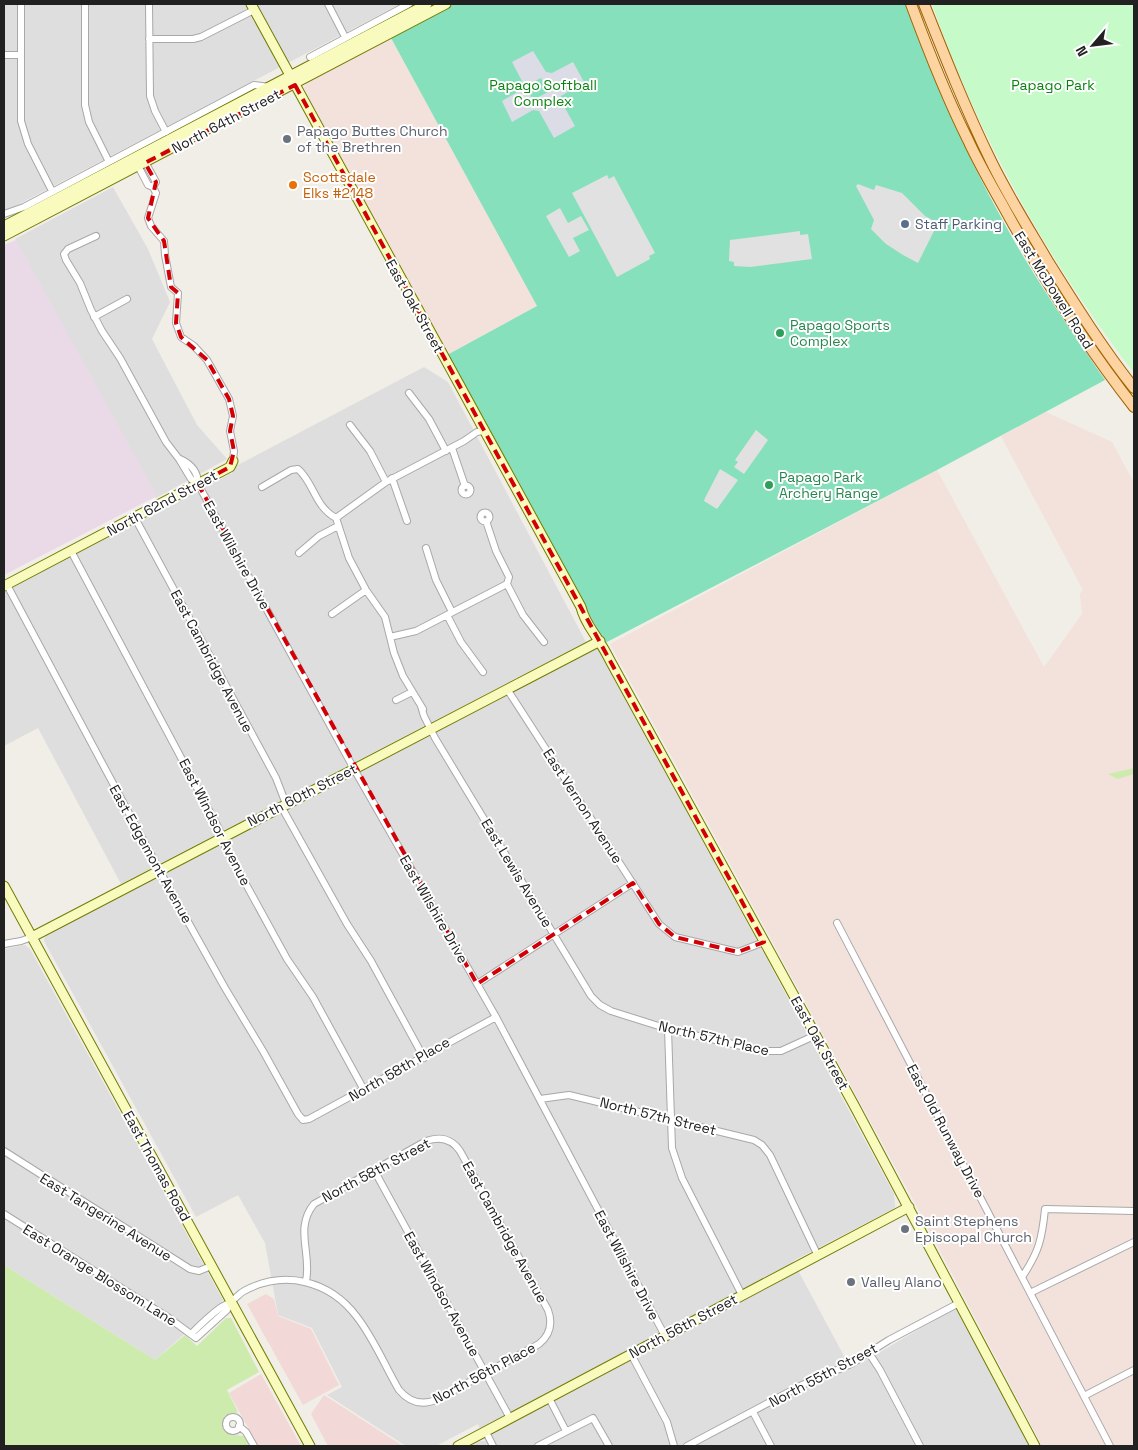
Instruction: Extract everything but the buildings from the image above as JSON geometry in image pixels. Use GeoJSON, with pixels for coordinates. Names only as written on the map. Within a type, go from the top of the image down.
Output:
{"type":"FeatureCollection","features":[{"type":"Feature","properties":{"kind":"main road","name":"East McDowell Road"},"geometry":{"type":"LineString","coordinates":[[911,4],[936,70],[977,160],[1027,250],[1055,295],[1095,355],[1134,407]]}},
{"type":"Feature","properties":{"kind":"main road","name":"East McDowell Road"},"geometry":{"type":"LineString","coordinates":[[924,4],[992,162],[1031,233],[1066,289],[1098,339],[1134,388]]}},
{"type":"Feature","properties":{"kind":"street"},"geometry":{"type":"LineString","coordinates":[[21,4],[21,121],[28,144],[52,191]]}},
{"type":"Feature","properties":{"kind":"street"},"geometry":{"type":"LineString","coordinates":[[85,4],[85,105],[89,122],[109,162]]}},
{"type":"Feature","properties":{"kind":"street"},"geometry":{"type":"LineString","coordinates":[[149,4],[150,96],[155,111],[166,132]]}},
{"type":"Feature","properties":{"kind":"street"},"geometry":{"type":"LineString","coordinates":[[328,4],[346,37]]}},
{"type":"Feature","properties":{"kind":"street","name":"North 64th Street"},"geometry":{"type":"LineString","coordinates":[[4,236],[271,87],[293,81],[427,4]]}},
{"type":"Feature","properties":{"kind":"street","name":"North 64th Street"},"geometry":{"type":"LineString","coordinates":[[4,226],[140,161],[446,4]]}},
{"type":"Feature","properties":{"kind":"street"},"geometry":{"type":"LineString","coordinates":[[310,57],[404,5]]}},
{"type":"Feature","properties":{"kind":"street"},"geometry":{"type":"LineString","coordinates":[[149,39],[194,39],[201,37],[252,7]]}},
{"type":"Feature","properties":{"kind":"street","name":"East Oak Street"},"geometry":{"type":"LineString","coordinates":[[252,7],[580,607],[583,616],[592,632],[600,641],[816,1035],[1035,1446]]}},
{"type":"Feature","properties":{"kind":"street"},"geometry":{"type":"LineString","coordinates":[[4,55],[22,55]]}},
{"type":"Feature","properties":{"kind":"street","name":"North 64th Street"},"geometry":{"type":"LineString","coordinates":[[4,214],[24,207],[244,91],[257,85],[271,87]]}},
{"type":"Feature","properties":{"kind":"street","name":"North 62nd Street"},"geometry":{"type":"LineString","coordinates":[[5,586],[230,467],[233,461],[234,451],[230,431],[233,416],[229,399],[208,360],[194,346],[181,337],[176,322],[178,293],[171,287],[164,241],[151,226],[148,218],[156,193],[153,187],[148,185],[140,161]]}},
{"type":"Feature","properties":{"kind":"street","name":"East Wilshire Drive"},"geometry":{"type":"LineString","coordinates":[[96,236],[68,249],[64,254],[80,283],[94,317],[120,358],[166,442],[198,476],[198,484],[354,769],[496,1017],[665,1336]]}},
{"type":"Feature","properties":{"kind":"street"},"geometry":{"type":"LineString","coordinates":[[94,317],[127,299]]}},
{"type":"Feature","properties":{"kind":"street"},"geometry":{"type":"LineString","coordinates":[[409,393],[449,449],[465,486]]}},
{"type":"Feature","properties":{"kind":"street"},"geometry":{"type":"LineString","coordinates":[[350,425],[389,480],[407,521]]}},
{"type":"Feature","properties":{"kind":"street"},"geometry":{"type":"LineString","coordinates":[[262,487],[291,470],[298,469],[304,474],[319,504],[336,518],[389,480],[464,441],[477,432],[483,431]]}},
{"type":"Feature","properties":{"kind":"street","name":"East Cambridge Avenue"},"geometry":{"type":"LineString","coordinates":[[135,518],[276,778],[284,805],[347,924],[371,961],[424,1058]]}},
{"type":"Feature","properties":{"kind":"street","name":"East Lewis Avenue"},"geometry":{"type":"LineString","coordinates":[[336,518],[345,549],[366,590],[385,617],[400,668],[430,721],[431,729],[591,996],[600,1005],[611,1011]]}},
{"type":"Feature","properties":{"kind":"street"},"geometry":{"type":"LineString","coordinates":[[486,521],[496,551],[509,577],[507,584],[521,611],[544,642]]}},
{"type":"Feature","properties":{"kind":"street"},"geometry":{"type":"LineString","coordinates":[[299,553],[319,536],[338,526]]}},
{"type":"Feature","properties":{"kind":"street"},"geometry":{"type":"LineString","coordinates":[[426,548],[436,580],[461,642],[483,672]]}},
{"type":"Feature","properties":{"kind":"street","name":"East Windsor Avenue"},"geometry":{"type":"LineString","coordinates":[[71,551],[220,829],[225,846],[287,959],[312,997],[364,1090]]}},
{"type":"Feature","properties":{"kind":"street"},"geometry":{"type":"LineString","coordinates":[[390,638],[416,631],[507,584]]}},
{"type":"Feature","properties":{"kind":"street","name":"East Edgemont Avenue"},"geometry":{"type":"LineString","coordinates":[[5,586],[224,988],[303,1120]]}},
{"type":"Feature","properties":{"kind":"street"},"geometry":{"type":"LineString","coordinates":[[332,614],[366,590]]}},
{"type":"Feature","properties":{"kind":"street","name":"North 60th Street"},"geometry":{"type":"LineString","coordinates":[[4,944],[32,937],[600,641]]}},
{"type":"Feature","properties":{"kind":"street","name":"East Vernon Avenue"},"geometry":{"type":"LineString","coordinates":[[507,689],[659,924],[675,937],[738,952],[764,942]]}},
{"type":"Feature","properties":{"kind":"street"},"geometry":{"type":"LineString","coordinates":[[396,700],[412,692]]}},
{"type":"Feature","properties":{"kind":"street"},"geometry":{"type":"LineString","coordinates":[[477,984],[633,883]]}},
{"type":"Feature","properties":{"kind":"street","name":"East Thomas Road"},"geometry":{"type":"LineString","coordinates":[[4,886],[310,1446]]}},
{"type":"Feature","properties":{"kind":"street","name":"East Old Runway Drive"},"geometry":{"type":"LineString","coordinates":[[837,923],[1110,1446]]}},
{"type":"Feature","properties":{"kind":"street","name":"North 57th Place"},"geometry":{"type":"LineString","coordinates":[[611,1011],[668,1029],[763,1051],[781,1051],[816,1035]]}},
{"type":"Feature","properties":{"kind":"street","name":"North 58th Place"},"geometry":{"type":"LineString","coordinates":[[303,1120],[309,1119],[424,1058],[452,1039],[496,1017]]}},
{"type":"Feature","properties":{"kind":"street"},"geometry":{"type":"LineString","coordinates":[[668,1029],[672,1148],[682,1178],[742,1295]]}},
{"type":"Feature","properties":{"kind":"street","name":"North 57th Street"},"geometry":{"type":"LineString","coordinates":[[540,1099],[569,1095],[754,1140],[762,1145],[770,1155],[818,1256]]}},
{"type":"Feature","properties":{"kind":"street","name":"East Cambridge Avenue"},"geometry":{"type":"LineString","coordinates":[[444,1138],[450,1141],[460,1152],[548,1310],[551,1323],[548,1334]]}},
{"type":"Feature","properties":{"kind":"street","name":"North 58th Street"},"geometry":{"type":"LineString","coordinates":[[306,1281],[308,1271],[304,1222],[311,1207],[319,1200],[426,1141],[444,1138]]}},
{"type":"Feature","properties":{"kind":"street","name":"East Tangerine Avenue"},"geometry":{"type":"LineString","coordinates":[[4,1152],[190,1269],[199,1271],[212,1266]]}},
{"type":"Feature","properties":{"kind":"street","name":"East Windsor Avenue"},"geometry":{"type":"LineString","coordinates":[[374,1170],[510,1418]]}},
{"type":"Feature","properties":{"kind":"street","name":"North 56th Street"},"geometry":{"type":"LineString","coordinates":[[458,1446],[909,1207]]}},
{"type":"Feature","properties":{"kind":"street"},"geometry":{"type":"LineString","coordinates":[[1022,1276],[1041,1243],[1045,1209],[1134,1211]]}},
{"type":"Feature","properties":{"kind":"street","name":"East Orange Blossom Lane"},"geometry":{"type":"LineString","coordinates":[[4,1214],[169,1318],[193,1336],[217,1310],[231,1302]]}},
{"type":"Feature","properties":{"kind":"street"},"geometry":{"type":"LineString","coordinates":[[1030,1293],[1134,1242]]}},
{"type":"Feature","properties":{"kind":"street"},"geometry":{"type":"LineString","coordinates":[[231,1302],[241,1292],[263,1283],[306,1281]]}},
{"type":"Feature","properties":{"kind":"street","name":"North 56th Place"},"geometry":{"type":"LineString","coordinates":[[306,1281],[314,1283],[330,1292],[349,1307],[363,1324],[399,1390],[404,1396],[415,1402],[426,1403],[433,1401],[539,1344],[548,1334]]}},
{"type":"Feature","properties":{"kind":"street","name":"North 55th Street"},"geometry":{"type":"LineString","coordinates":[[687,1446],[802,1385],[842,1368],[959,1302]]}},
{"type":"Feature","properties":{"kind":"street"},"geometry":{"type":"LineString","coordinates":[[869,1353],[920,1446]]}},
{"type":"Feature","properties":{"kind":"street"},"geometry":{"type":"LineString","coordinates":[[631,1354],[666,1422],[674,1446]]}},
{"type":"Feature","properties":{"kind":"street"},"geometry":{"type":"LineString","coordinates":[[1084,1396],[1134,1370]]}},
{"type":"Feature","properties":{"kind":"street"},"geometry":{"type":"LineString","coordinates":[[549,1398],[566,1431]]}},
{"type":"Feature","properties":{"kind":"street"},"geometry":{"type":"LineString","coordinates":[[753,1412],[771,1446]]}},
{"type":"Feature","properties":{"kind":"street"},"geometry":{"type":"LineString","coordinates":[[538,1446],[594,1418],[609,1446]]}},
{"type":"Feature","properties":{"kind":"street"},"geometry":{"type":"LineString","coordinates":[[239,1426],[246,1432],[254,1446]]}},
{"type":"Feature","properties":{"kind":"street"},"geometry":{"type":"LineString","coordinates":[[486,1432],[493,1446]]}},
{"type":"Feature","properties":{"kind":"highlighted area"},"geometry":{"type":"Polygon","coordinates":[[[295,85],[764,942],[738,952],[675,937],[659,924],[633,883],[477,984],[198,484],[230,467],[234,451],[230,431],[233,416],[229,399],[207,360],[181,337],[176,323],[178,293],[171,287],[164,241],[148,218],[156,182],[145,163],[295,85]]]}},
{"type":"Feature","properties":{"kind":"shaded area"},"geometry":{"type":"Polygon","coordinates":[[[4,4],[400,4],[4,212],[4,4]]]}},
{"type":"Feature","properties":{"kind":"shaded area"},"geometry":{"type":"Polygon","coordinates":[[[391,38],[537,306],[447,355],[361,198],[304,88],[307,83],[391,38]]]}},
{"type":"Feature","properties":{"kind":"shaded area"},"geometry":{"type":"Polygon","coordinates":[[[533,51],[546,72],[552,73],[573,62],[584,82],[561,96],[561,101],[575,126],[554,138],[539,111],[533,110],[512,122],[502,101],[521,90],[524,85],[512,62],[533,51]],[[541,78],[531,83],[534,90],[530,95],[533,100],[548,92],[541,78]]]}},
{"type":"Feature","properties":{"kind":"shaded area"},"geometry":{"type":"Polygon","coordinates":[[[607,175],[609,179],[614,176],[655,253],[649,256],[650,259],[617,277],[572,193],[607,175]]]}},
{"type":"Feature","properties":{"kind":"shaded area","name":"Staff Parking"},"geometry":{"type":"Polygon","coordinates":[[[858,184],[874,190],[876,185],[902,193],[925,216],[938,223],[918,263],[886,244],[871,229],[874,220],[856,186],[858,184]]]}},
{"type":"Feature","properties":{"kind":"shaded area"},"geometry":{"type":"Polygon","coordinates":[[[113,187],[148,249],[170,302],[152,339],[197,425],[227,459],[156,498],[15,239],[113,187]]]}},
{"type":"Feature","properties":{"kind":"shaded area"},"geometry":{"type":"Polygon","coordinates":[[[560,208],[568,223],[581,216],[589,230],[573,238],[580,251],[569,257],[546,216],[560,208]]]}},
{"type":"Feature","properties":{"kind":"shaded area"},"geometry":{"type":"Polygon","coordinates":[[[800,231],[800,235],[808,234],[812,259],[750,267],[734,266],[734,262],[729,261],[730,240],[800,231]]]}},
{"type":"Feature","properties":{"kind":"shaded area"},"geometry":{"type":"Polygon","coordinates":[[[16,240],[157,496],[4,575],[4,245],[16,240]]]}},
{"type":"Feature","properties":{"kind":"shaded area"},"geometry":{"type":"Polygon","coordinates":[[[424,367],[448,382],[586,642],[121,884],[38,728],[4,746],[4,591],[232,473],[236,466],[424,367]]]}},
{"type":"Feature","properties":{"kind":"shaded area"},"geometry":{"type":"Polygon","coordinates":[[[1046,412],[1112,442],[1134,483],[1134,1446],[1042,1446],[916,1205],[610,644],[937,470],[1044,667],[1082,614],[1080,594],[1083,590],[1001,436],[1046,412]]]}},
{"type":"Feature","properties":{"kind":"shaded area"},"geometry":{"type":"Polygon","coordinates":[[[756,430],[768,440],[744,474],[734,467],[738,462],[735,460],[756,430]]]}},
{"type":"Feature","properties":{"kind":"shaded area"},"geometry":{"type":"Polygon","coordinates":[[[720,469],[738,480],[717,509],[704,501],[720,469]]]}},
{"type":"Feature","properties":{"kind":"shaded area"},"geometry":{"type":"Polygon","coordinates":[[[598,647],[894,1194],[895,1208],[793,1261],[851,1369],[957,1307],[1030,1446],[470,1446],[485,1441],[478,1424],[436,1446],[406,1446],[327,1395],[342,1387],[312,1328],[278,1315],[265,1243],[238,1195],[196,1217],[45,943],[46,935],[598,647]]]}},
{"type":"Feature","properties":{"kind":"shaded area"},"geometry":{"type":"Polygon","coordinates":[[[25,945],[30,949],[223,1300],[155,1360],[4,1265],[4,949],[25,945]]]}},
{"type":"Feature","properties":{"kind":"shaded area"},"geometry":{"type":"Polygon","coordinates":[[[266,1294],[274,1299],[278,1316],[311,1329],[339,1385],[303,1405],[247,1304],[266,1294]]]}},
{"type":"Feature","properties":{"kind":"shaded area"},"geometry":{"type":"Polygon","coordinates":[[[261,1374],[301,1446],[258,1446],[229,1393],[261,1374]]]}},
{"type":"Feature","properties":{"kind":"shaded area"},"geometry":{"type":"Polygon","coordinates":[[[324,1395],[403,1446],[328,1446],[311,1414],[324,1395]]]}},
{"type":"Feature","properties":{"kind":"green space","name":"Papago Sports Complex"},"geometry":{"type":"Polygon","coordinates":[[[454,4],[905,4],[950,114],[989,195],[1039,282],[1105,380],[605,643],[447,355],[537,306],[391,38],[454,4]]]}},
{"type":"Feature","properties":{"kind":"green space","name":"Papago Park"},"geometry":{"type":"Polygon","coordinates":[[[932,4],[1134,4],[1134,373],[1073,287],[1018,196],[971,102],[932,4]]]}},
{"type":"Feature","properties":{"kind":"green space"},"geometry":{"type":"Polygon","coordinates":[[[1134,768],[1134,774],[1118,779],[1108,774],[1134,768]]]}},
{"type":"Feature","properties":{"kind":"green space"},"geometry":{"type":"Polygon","coordinates":[[[4,1265],[155,1360],[185,1335],[197,1346],[226,1318],[231,1318],[259,1372],[227,1390],[238,1412],[224,1417],[234,1435],[245,1436],[250,1446],[4,1446],[4,1265]]]}},
{"type":"Feature","properties":{"kind":"place","name":"Papago Buttes Church of the Brethren"},"geometry":{"type":"Point","coordinates":[287,139]}},
{"type":"Feature","properties":{"kind":"place","name":"Scottsdale Elks #2148"},"geometry":{"type":"Point","coordinates":[293,185]}},
{"type":"Feature","properties":{"kind":"place","name":"Staff Parking"},"geometry":{"type":"Point","coordinates":[905,224]}},
{"type":"Feature","properties":{"kind":"place","name":"Papago Sports Complex"},"geometry":{"type":"Point","coordinates":[780,333]}},
{"type":"Feature","properties":{"kind":"place","name":"Papago Park Archery Range"},"geometry":{"type":"Point","coordinates":[769,485]}},
{"type":"Feature","properties":{"kind":"place","name":"Saint Stephens Episcopal Church"},"geometry":{"type":"Point","coordinates":[905,1229]}},
{"type":"Feature","properties":{"kind":"place","name":"Valley Alano"},"geometry":{"type":"Point","coordinates":[851,1282]}},
{"type":"Feature","properties":{"kind":"park label","name":"Papago Softball Complex"},"geometry":{"type":"Point","coordinates":[543,94]}}]}
